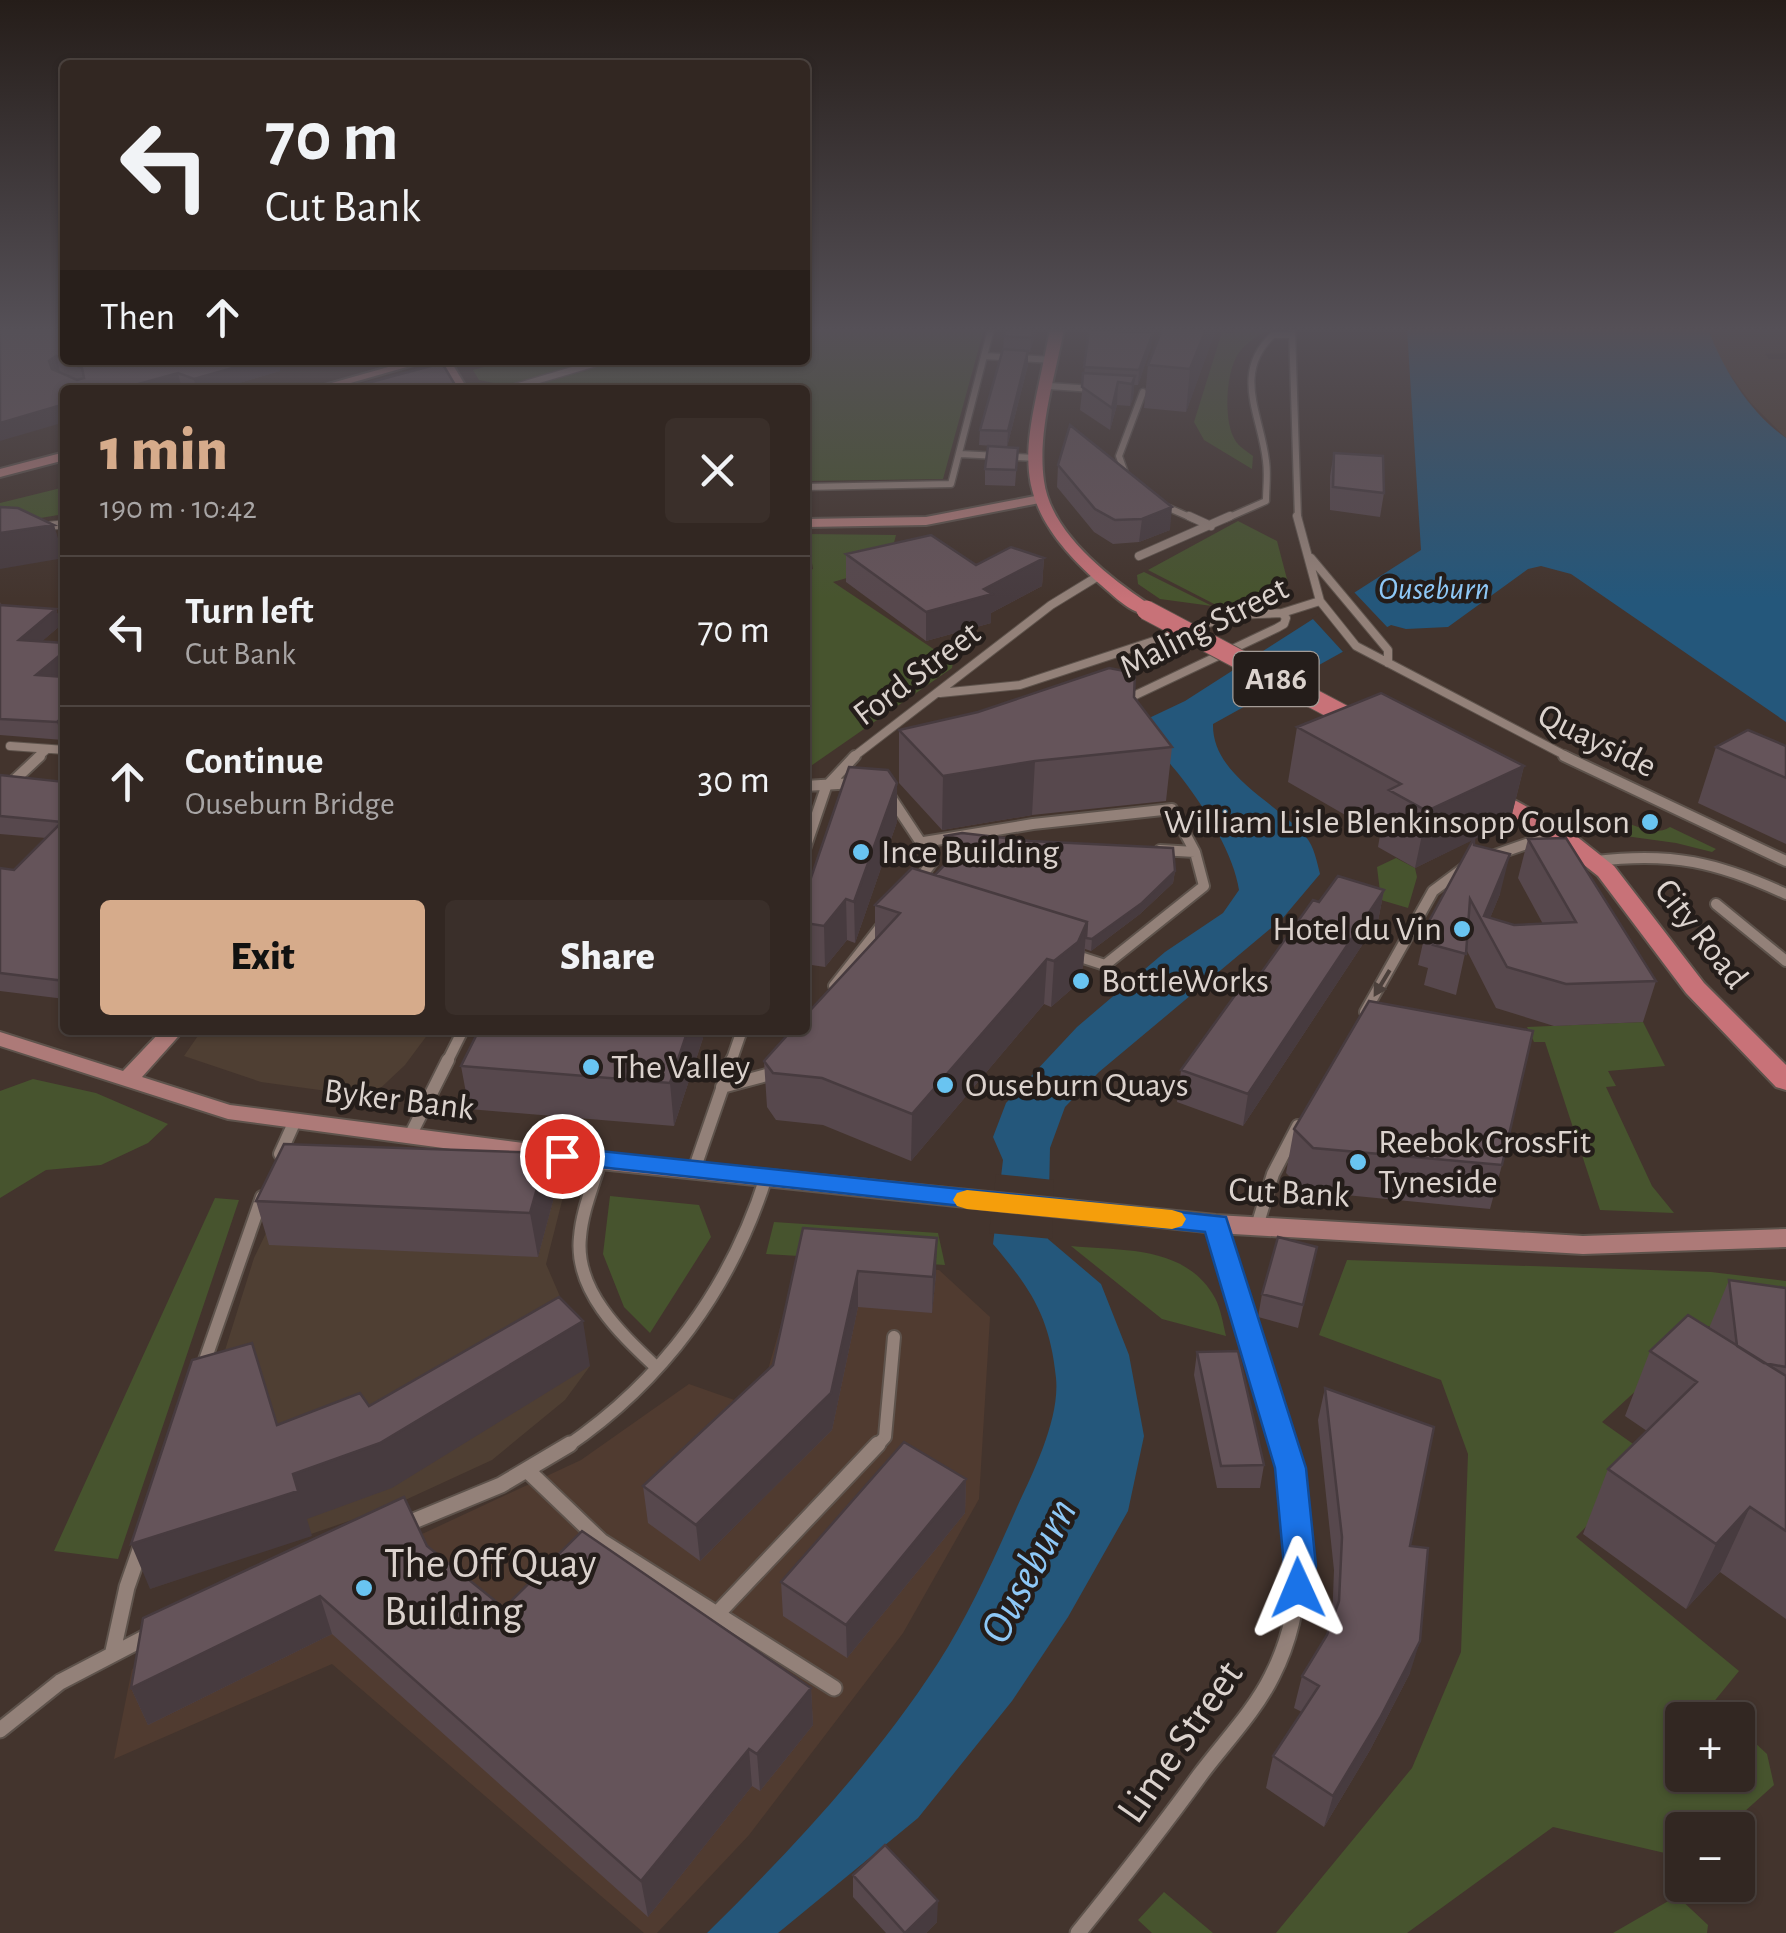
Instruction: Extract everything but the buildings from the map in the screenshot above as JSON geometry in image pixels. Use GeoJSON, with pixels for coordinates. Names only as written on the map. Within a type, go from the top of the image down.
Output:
{"type":"FeatureCollection","features":[{"type":"Feature","properties":{"kind":"main road"},"geometry":{"type":"LineString","coordinates":[[810,523],[914,522],[1040,499],[1037,458],[1043,419]]}},
{"type":"Feature","properties":{"kind":"main road"},"geometry":{"type":"LineString","coordinates":[[0,473],[60,457]]}},
{"type":"Feature","properties":{"kind":"main road","name":"A186"},"geometry":{"type":"LineString","coordinates":[[1040,499],[1057,526],[1100,575],[1146,610],[1389,740]]}},
{"type":"Feature","properties":{"kind":"main road","name":"City Road"},"geometry":{"type":"LineString","coordinates":[[1456,775],[1558,832],[1601,866],[1695,988],[1786,1081]]}},
{"type":"Feature","properties":{"kind":"main road"},"geometry":{"type":"LineString","coordinates":[[128,1078],[169,1035]]}},
{"type":"Feature","properties":{"kind":"main road","name":"Byker Bank"},"geometry":{"type":"LineString","coordinates":[[2,1042],[228,1112],[294,1123],[978,1201]]}},
{"type":"Feature","properties":{"kind":"main road","name":"Cut Bank"},"geometry":{"type":"LineString","coordinates":[[978,1201],[1216,1224],[1583,1244],[1786,1238]]}},
{"type":"Feature","properties":{"kind":"main road"},"geometry":{"type":"LineString","coordinates":[[1760,1239],[1786,1222]]}},
{"type":"Feature","properties":{"kind":"street"},"geometry":{"type":"LineString","coordinates":[[810,487],[951,484],[969,419]]}},
{"type":"Feature","properties":{"kind":"street"},"geometry":{"type":"LineString","coordinates":[[1133,419],[1119,456],[1125,476],[1137,486]]}},
{"type":"Feature","properties":{"kind":"street"},"geometry":{"type":"LineString","coordinates":[[1139,556],[1266,501],[1266,459],[1254,419]]}},
{"type":"Feature","properties":{"kind":"street"},"geometry":{"type":"LineString","coordinates":[[1293,419],[1295,508],[1322,606]]}},
{"type":"Feature","properties":{"kind":"street"},"geometry":{"type":"LineString","coordinates":[[960,454],[1037,458]]}},
{"type":"Feature","properties":{"kind":"street"},"geometry":{"type":"LineString","coordinates":[[1149,497],[1172,511],[1212,526]]}},
{"type":"Feature","properties":{"kind":"street"},"geometry":{"type":"LineString","coordinates":[[32,528],[60,525]]}},
{"type":"Feature","properties":{"kind":"street"},"geometry":{"type":"LineString","coordinates":[[1308,553],[1388,650],[1388,663]]}},
{"type":"Feature","properties":{"kind":"street","name":"Ford Street"},"geometry":{"type":"LineString","coordinates":[[810,834],[826,787],[841,767],[1082,582],[1100,575]]}},
{"type":"Feature","properties":{"kind":"street","name":"Maling Street"},"geometry":{"type":"LineString","coordinates":[[1118,704],[1284,624],[1284,616],[1322,606]]}},
{"type":"Feature","properties":{"kind":"street","name":"Quayside"},"geometry":{"type":"LineString","coordinates":[[1322,606],[1356,646],[1535,742],[1786,861]]}},
{"type":"Feature","properties":{"kind":"street"},"geometry":{"type":"LineString","coordinates":[[940,693],[1020,685],[1233,615],[1284,616]]}},
{"type":"Feature","properties":{"kind":"street"},"geometry":{"type":"LineString","coordinates":[[10,746],[60,749]]}},
{"type":"Feature","properties":{"kind":"street"},"geometry":{"type":"LineString","coordinates":[[8,786],[47,748]]}},
{"type":"Feature","properties":{"kind":"street"},"geometry":{"type":"LineString","coordinates":[[878,778],[924,842],[932,861],[914,887]]}},
{"type":"Feature","properties":{"kind":"street"},"geometry":{"type":"LineString","coordinates":[[810,786],[861,781]]}},
{"type":"Feature","properties":{"kind":"street"},"geometry":{"type":"LineString","coordinates":[[924,842],[1033,824],[1172,809],[1195,852],[1204,886],[1105,965],[1068,953]]}},
{"type":"Feature","properties":{"kind":"street"},"geometry":{"type":"LineString","coordinates":[[1360,1022],[1439,884],[1485,859],[1558,832]]}},
{"type":"Feature","properties":{"kind":"street"},"geometry":{"type":"LineString","coordinates":[[964,836],[1013,842]]}},
{"type":"Feature","properties":{"kind":"street"},"geometry":{"type":"LineString","coordinates":[[1140,850],[1195,852]]}},
{"type":"Feature","properties":{"kind":"street"},"geometry":{"type":"LineString","coordinates":[[1601,866],[1652,854],[1700,857],[1786,894]]}},
{"type":"Feature","properties":{"kind":"street"},"geometry":{"type":"LineString","coordinates":[[1716,904],[1786,961]]}},
{"type":"Feature","properties":{"kind":"street"},"geometry":{"type":"LineString","coordinates":[[826,998],[892,913]]}},
{"type":"Feature","properties":{"kind":"street"},"geometry":{"type":"LineString","coordinates":[[410,1136],[460,1035]]}},
{"type":"Feature","properties":{"kind":"street"},"geometry":{"type":"LineString","coordinates":[[694,1170],[740,1035]]}},
{"type":"Feature","properties":{"kind":"street"},"geometry":{"type":"LineString","coordinates":[[722,1088],[772,1076],[782,1061]]}},
{"type":"Feature","properties":{"kind":"street"},"geometry":{"type":"LineString","coordinates":[[1256,1226],[1273,1174],[1304,1116]]}},
{"type":"Feature","properties":{"kind":"street"},"geometry":{"type":"LineString","coordinates":[[272,1174],[294,1123]]}},
{"type":"Feature","properties":{"kind":"street"},"geometry":{"type":"LineString","coordinates":[[600,1160],[579,1243],[586,1276],[604,1313],[657,1368]]}},
{"type":"Feature","properties":{"kind":"street"},"geometry":{"type":"LineString","coordinates":[[384,1534],[528,1472],[570,1444],[657,1368],[699,1320],[730,1269],[759,1208],[766,1177]]}},
{"type":"Feature","properties":{"kind":"street"},"geometry":{"type":"LineString","coordinates":[[196,1389],[264,1190]]}},
{"type":"Feature","properties":{"kind":"street","name":"Lime Street"},"geometry":{"type":"LineString","coordinates":[[1078,1933],[1142,1856],[1272,1678],[1295,1610],[1300,1566],[1290,1468],[1216,1224]]}},
{"type":"Feature","properties":{"kind":"street"},"geometry":{"type":"LineString","coordinates":[[717,1614],[885,1437],[894,1336]]}},
{"type":"Feature","properties":{"kind":"street"},"geometry":{"type":"LineString","coordinates":[[528,1472],[602,1542],[834,1688]]}},
{"type":"Feature","properties":{"kind":"street"},"geometry":{"type":"LineString","coordinates":[[113,1651],[126,1588],[146,1533]]}},
{"type":"Feature","properties":{"kind":"street"},"geometry":{"type":"LineString","coordinates":[[0,1730],[60,1682],[113,1651],[167,1628]]}},
{"type":"Feature","properties":{"kind":"shaded area"},"geometry":{"type":"Polygon","coordinates":[[[1767,419],[1786,419],[1786,438],[1767,419]]]}},
{"type":"Feature","properties":{"kind":"shaded area"},"geometry":{"type":"Polygon","coordinates":[[[199,1035],[427,1035],[405,1065],[371,1097],[261,1082],[184,1056],[199,1035]]]}},
{"type":"Feature","properties":{"kind":"shaded area"},"geometry":{"type":"Polygon","coordinates":[[[296,1171],[564,1193],[546,1264],[590,1366],[565,1400],[492,1460],[390,1507],[150,1589],[254,1258],[296,1171]]]}},
{"type":"Feature","properties":{"kind":"shaded area"},"geometry":{"type":"Polygon","coordinates":[[[800,1258],[939,1270],[990,1317],[979,1499],[903,1633],[749,1835],[657,1933],[644,1933],[332,1664],[114,1759],[132,1669],[581,1460],[689,1384],[757,1408],[800,1258]]]}},
{"type":"Feature","properties":{"kind":"green space"},"geometry":{"type":"Polygon","coordinates":[[[810,419],[959,419],[943,479],[810,481],[810,419]]]}},
{"type":"Feature","properties":{"kind":"green space"},"geometry":{"type":"Polygon","coordinates":[[[1229,419],[1235,440],[1253,456],[1252,469],[1204,440],[1194,422],[1229,419]]]}},
{"type":"Feature","properties":{"kind":"green space"},"geometry":{"type":"Polygon","coordinates":[[[60,488],[60,515],[17,522],[0,520],[0,503],[60,488]]]}},
{"type":"Feature","properties":{"kind":"green space"},"geometry":{"type":"Polygon","coordinates":[[[1238,521],[1277,541],[1288,583],[1245,608],[1220,607],[1148,570],[1238,521]]]}},
{"type":"Feature","properties":{"kind":"green space"},"geometry":{"type":"Polygon","coordinates":[[[810,534],[896,535],[888,566],[833,582],[953,662],[952,668],[810,767],[810,570],[810,534]]]}},
{"type":"Feature","properties":{"kind":"green space"},"geometry":{"type":"Polygon","coordinates":[[[1144,572],[1212,606],[1160,599],[1138,584],[1137,575],[1144,572]]]}},
{"type":"Feature","properties":{"kind":"green space"},"geometry":{"type":"Polygon","coordinates":[[[1622,822],[1652,831],[1670,827],[1716,849],[1712,852],[1618,835],[1613,826],[1622,822]]]}},
{"type":"Feature","properties":{"kind":"green space"},"geometry":{"type":"Polygon","coordinates":[[[1396,858],[1415,868],[1417,877],[1408,908],[1381,900],[1377,867],[1396,858]]]}},
{"type":"Feature","properties":{"kind":"green space"},"geometry":{"type":"Polygon","coordinates":[[[1643,1022],[1665,1066],[1608,1071],[1616,1086],[1606,1087],[1652,1186],[1674,1213],[1600,1210],[1545,1042],[1534,1042],[1527,1027],[1643,1022]]]}},
{"type":"Feature","properties":{"kind":"green space"},"geometry":{"type":"Polygon","coordinates":[[[33,1079],[96,1093],[168,1124],[148,1143],[101,1165],[46,1170],[0,1198],[0,1091],[33,1079]]]}},
{"type":"Feature","properties":{"kind":"green space"},"geometry":{"type":"Polygon","coordinates":[[[610,1196],[699,1205],[711,1237],[650,1333],[624,1307],[603,1254],[610,1196]]]}},
{"type":"Feature","properties":{"kind":"green space"},"geometry":{"type":"Polygon","coordinates":[[[215,1198],[239,1200],[118,1559],[54,1551],[215,1198]]]}},
{"type":"Feature","properties":{"kind":"green space"},"geometry":{"type":"Polygon","coordinates":[[[774,1222],[938,1233],[945,1265],[766,1254],[774,1222]]]}},
{"type":"Feature","properties":{"kind":"green space"},"geometry":{"type":"Polygon","coordinates":[[[1071,1246],[1151,1254],[1187,1268],[1215,1298],[1226,1336],[1162,1319],[1071,1246]]]}},
{"type":"Feature","properties":{"kind":"green space"},"geometry":{"type":"Polygon","coordinates":[[[1347,1260],[1711,1272],[1786,1281],[1786,1333],[1706,1326],[1602,1422],[1653,1458],[1576,1537],[1739,1671],[1714,1702],[1665,1702],[1665,1792],[1755,1792],[1755,1743],[1767,1754],[1774,1785],[1744,1812],[1665,1812],[1665,1853],[1553,1827],[1407,1933],[1276,1933],[1412,1768],[1461,1652],[1468,1454],[1441,1380],[1319,1335],[1347,1260]]]}},
{"type":"Feature","properties":{"kind":"green space"},"geometry":{"type":"Polygon","coordinates":[[[1164,1892],[1213,1933],[1152,1933],[1138,1920],[1164,1892]]]}},
{"type":"Feature","properties":{"kind":"green space"},"geometry":{"type":"Polygon","coordinates":[[[1667,1902],[1683,1902],[1708,1925],[1707,1933],[1613,1933],[1667,1902]]]}},
{"type":"Feature","properties":{"kind":"water","name":"Ouseburn"},"geometry":{"type":"Polygon","coordinates":[[[1413,419],[1764,419],[1786,438],[1786,722],[1571,574],[1541,566],[1528,569],[1448,627],[1406,629],[1391,625],[1213,724],[1223,759],[1248,787],[1306,837],[1320,874],[1282,919],[1099,1072],[1065,1107],[1050,1148],[1048,1239],[1101,1284],[1129,1355],[1144,1436],[1128,1511],[1068,1617],[1012,1701],[918,1818],[778,1933],[707,1933],[830,1804],[913,1700],[971,1606],[1044,1444],[1056,1394],[1053,1357],[1036,1305],[993,1244],[1003,1160],[993,1137],[1006,1103],[1077,1027],[1165,952],[1223,913],[1239,890],[1219,835],[1158,747],[1147,719],[1185,701],[1421,550],[1413,419]]]}},
{"type":"Feature","properties":{"kind":"pier"},"geometry":{"type":"Polygon","coordinates":[[[1354,592],[1389,629],[1344,653],[1312,618],[1354,592]]]}},
{"type":"Feature","properties":{"kind":"pier"},"geometry":{"type":"Polygon","coordinates":[[[996,1174],[1054,1180],[1052,1239],[989,1233],[996,1174]]]}},
{"type":"Feature","properties":{"kind":"slow traffic"},"geometry":{"type":"LineString","coordinates":[[967,1200],[1172,1219]]}},
{"type":"Feature","properties":{"kind":"place","name":"William Lisle Blenkinsopp Coulson"},"geometry":{"type":"Point","coordinates":[1650,822]}},
{"type":"Feature","properties":{"kind":"place","name":"Ince Building"},"geometry":{"type":"Point","coordinates":[861,852]}},
{"type":"Feature","properties":{"kind":"place","name":"Hotel du Vin"},"geometry":{"type":"Point","coordinates":[1462,929]}},
{"type":"Feature","properties":{"kind":"place","name":"BottleWorks"},"geometry":{"type":"Point","coordinates":[1081,981]}},
{"type":"Feature","properties":{"kind":"place","name":"The Valley"},"geometry":{"type":"Point","coordinates":[591,1067]}},
{"type":"Feature","properties":{"kind":"place","name":"Ouseburn Quays"},"geometry":{"type":"Point","coordinates":[945,1085]}},
{"type":"Feature","properties":{"kind":"place","name":"Reebok CrossFit Tyneside"},"geometry":{"type":"Point","coordinates":[1358,1162]}},
{"type":"Feature","properties":{"kind":"place","name":"The Off Quay Building"},"geometry":{"type":"Point","coordinates":[364,1588]}},
{"type":"Feature","properties":{"kind":"route"},"geometry":{"type":"LineString","coordinates":[[562,1156],[1216,1224],[1290,1468],[1300,1566],[1298,1588]]}}]}
